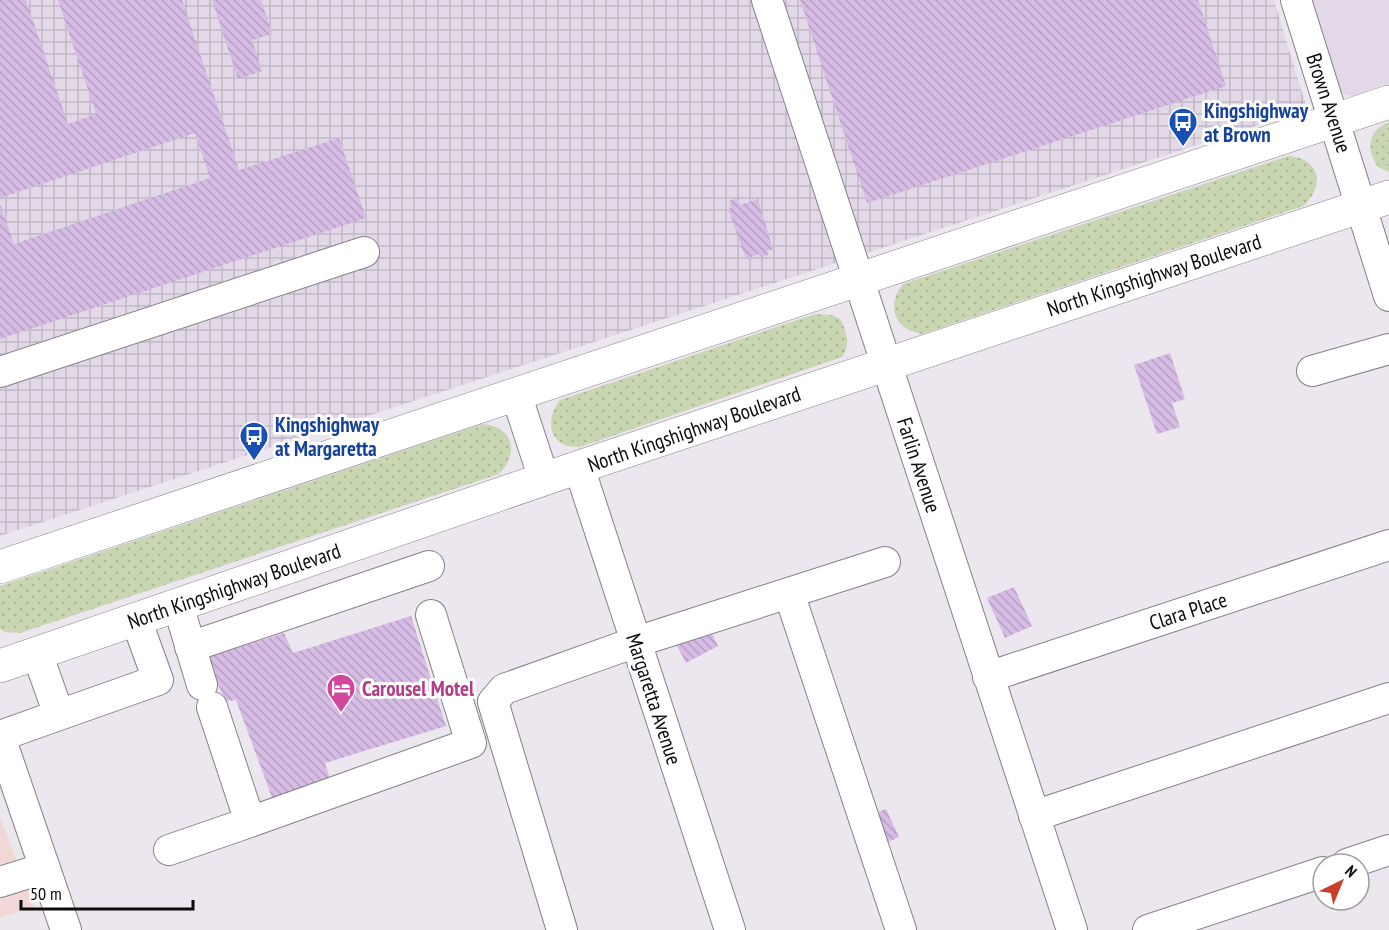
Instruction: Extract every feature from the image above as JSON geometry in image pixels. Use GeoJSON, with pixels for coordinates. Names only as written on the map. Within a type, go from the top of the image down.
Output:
{"type":"FeatureCollection","features":[{"type":"Feature","properties":{"kind":"main road"},"geometry":{"type":"LineString","coordinates":[[0,567],[1389,102]]}},
{"type":"Feature","properties":{"kind":"main road","name":"North Kingshighway Boulevard"},"geometry":{"type":"LineString","coordinates":[[0,666],[579,467],[1375,201]]}},
{"type":"Feature","properties":{"kind":"street","name":"Farlin Avenue"},"geometry":{"type":"LineString","coordinates":[[767,0],[1072,930]]}},
{"type":"Feature","properties":{"kind":"street","name":"Brown Avenue"},"geometry":{"type":"LineString","coordinates":[[1296,0],[1335,120],[1375,201],[1389,296]]}},
{"type":"Feature","properties":{"kind":"street"},"geometry":{"type":"LineString","coordinates":[[0,372],[364,252]]}},
{"type":"Feature","properties":{"kind":"street"},"geometry":{"type":"LineString","coordinates":[[1312,371],[1389,349]]}},
{"type":"Feature","properties":{"kind":"street"},"geometry":{"type":"LineString","coordinates":[[516,394],[544,479]]}},
{"type":"Feature","properties":{"kind":"street","name":"Margaretta Avenue"},"geometry":{"type":"LineString","coordinates":[[579,467],[730,930]]}},
{"type":"Feature","properties":{"kind":"street","name":"Clara Place"},"geometry":{"type":"LineString","coordinates":[[988,676],[1389,545]]}},
{"type":"Feature","properties":{"kind":"street"},"geometry":{"type":"LineString","coordinates":[[349,546],[364,588]]}},
{"type":"Feature","properties":{"kind":"street"},"geometry":{"type":"LineString","coordinates":[[562,930],[493,702],[504,689],[636,642],[885,562]]}},
{"type":"Feature","properties":{"kind":"street"},"geometry":{"type":"LineString","coordinates":[[190,647],[429,566]]}},
{"type":"Feature","properties":{"kind":"street"},"geometry":{"type":"LineString","coordinates":[[789,593],[901,930]]}},
{"type":"Feature","properties":{"kind":"street"},"geometry":{"type":"LineString","coordinates":[[178,605],[190,647],[250,822]]}},
{"type":"Feature","properties":{"kind":"street"},"geometry":{"type":"LineString","coordinates":[[170,850],[471,743],[431,615]]}},
{"type":"Feature","properties":{"kind":"street"},"geometry":{"type":"LineString","coordinates":[[66,930],[0,736],[158,680],[136,619]]}},
{"type":"Feature","properties":{"kind":"street"},"geometry":{"type":"LineString","coordinates":[[37,653],[59,715]]}},
{"type":"Feature","properties":{"kind":"street"},"geometry":{"type":"LineString","coordinates":[[1034,816],[1389,698]]}},
{"type":"Feature","properties":{"kind":"street"},"geometry":{"type":"LineString","coordinates":[[1371,856],[1389,850]]}},
{"type":"Feature","properties":{"kind":"street"},"geometry":{"type":"LineString","coordinates":[[0,882],[45,868]]}},
{"type":"Feature","properties":{"kind":"street"},"geometry":{"type":"LineString","coordinates":[[1148,930],[1311,876]]}},
{"type":"Feature","properties":{"kind":"shaded area"},"geometry":{"type":"Polygon","coordinates":[[[0,0],[1274,0],[1307,109],[0,536],[0,0]]]}},
{"type":"Feature","properties":{"kind":"shaded area"},"geometry":{"type":"Polygon","coordinates":[[[1308,0],[1389,0],[1389,84],[1353,96],[1344,94],[1335,85],[1308,0]]]}},
{"type":"Feature","properties":{"kind":"shaded area"},"geometry":{"type":"Polygon","coordinates":[[[0,817],[34,907],[0,918],[0,817]]]}},
{"type":"Feature","properties":{"kind":"green space"},"geometry":{"type":"Polygon","coordinates":[[[1389,122],[1389,172],[1378,167],[1370,147],[1376,130],[1389,122]]]}},
{"type":"Feature","properties":{"kind":"green space"},"geometry":{"type":"Polygon","coordinates":[[[1288,156],[1307,162],[1316,174],[1315,190],[1303,206],[922,334],[912,332],[905,327],[896,315],[895,300],[903,284],[1288,156]]]}},
{"type":"Feature","properties":{"kind":"green space"},"geometry":{"type":"Polygon","coordinates":[[[815,314],[832,315],[840,319],[847,338],[842,357],[583,446],[572,447],[564,444],[553,434],[552,417],[560,400],[815,314]]]}},
{"type":"Feature","properties":{"kind":"green space"},"geometry":{"type":"Polygon","coordinates":[[[482,424],[501,430],[510,442],[510,458],[499,474],[20,633],[5,632],[0,629],[0,586],[482,424]]]}},
{"type":"Feature","properties":{"kind":"building"},"geometry":{"type":"Polygon","coordinates":[[[0,0],[26,0],[68,124],[96,114],[58,0],[182,0],[239,170],[339,138],[366,218],[0,339],[0,204],[14,244],[210,178],[195,133],[0,198],[0,0]]]}},
{"type":"Feature","properties":{"kind":"building"},"geometry":{"type":"Polygon","coordinates":[[[212,0],[261,0],[272,34],[252,40],[262,71],[238,79],[212,0]]]}},
{"type":"Feature","properties":{"kind":"building"},"geometry":{"type":"Polygon","coordinates":[[[800,0],[1198,0],[1226,86],[867,203],[800,0]]]}},
{"type":"Feature","properties":{"kind":"building"},"geometry":{"type":"Polygon","coordinates":[[[738,198],[740,205],[758,199],[773,249],[767,251],[768,255],[761,257],[759,254],[746,259],[728,209],[731,208],[729,201],[738,198]]]}},
{"type":"Feature","properties":{"kind":"building"},"geometry":{"type":"Polygon","coordinates":[[[1170,353],[1185,399],[1172,403],[1180,427],[1157,434],[1134,365],[1170,353]]]}},
{"type":"Feature","properties":{"kind":"building"},"geometry":{"type":"Polygon","coordinates":[[[1014,587],[1032,626],[1005,638],[987,598],[1014,587]]]}},
{"type":"Feature","properties":{"kind":"building","name":"Carousel Motel"},"geometry":{"type":"Polygon","coordinates":[[[411,616],[446,726],[325,763],[332,786],[274,803],[236,700],[226,701],[205,658],[284,633],[293,653],[411,616]]]}},
{"type":"Feature","properties":{"kind":"building"},"geometry":{"type":"Polygon","coordinates":[[[707,623],[718,646],[686,663],[674,640],[707,623]]]}},
{"type":"Feature","properties":{"kind":"building"},"geometry":{"type":"Polygon","coordinates":[[[886,809],[899,837],[884,844],[871,815],[886,809]]]}},
{"type":"Feature","properties":{"kind":"place","name":"Kingshighway at Brown"},"geometry":{"type":"Point","coordinates":[1183,148]}},
{"type":"Feature","properties":{"kind":"place","name":"Kingshighway at Margaretta"},"geometry":{"type":"Point","coordinates":[254,462]}},
{"type":"Feature","properties":{"kind":"place","name":"Carousel Motel"},"geometry":{"type":"Point","coordinates":[341,714]}}]}
